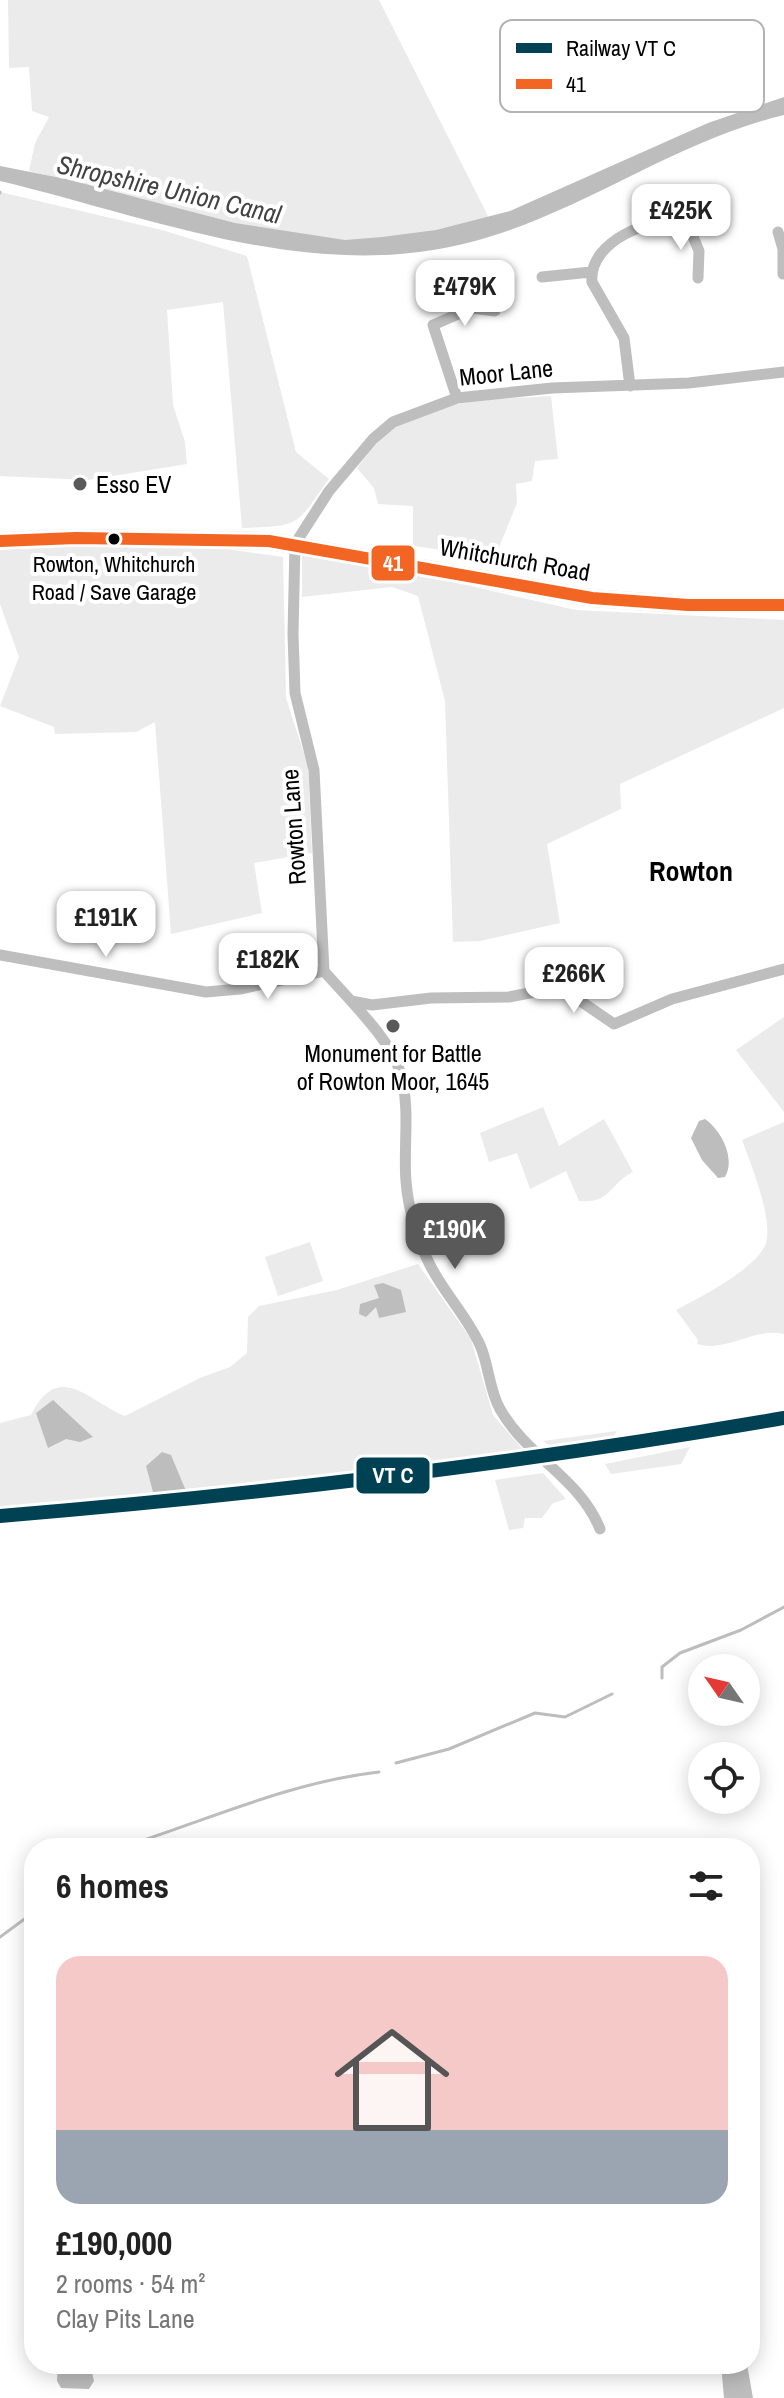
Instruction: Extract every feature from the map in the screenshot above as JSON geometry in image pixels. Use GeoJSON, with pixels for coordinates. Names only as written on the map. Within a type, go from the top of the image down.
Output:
{"type":"FeatureCollection","features":[{"type":"Feature","properties":{"kind":"highway","name":"Whitchurch Road"},"geometry":{"type":"LineString","coordinates":[[0,541],[195,538],[295,544],[592,598],[688,605],[784,605]]}},
{"type":"Feature","properties":{"kind":"street"},"geometry":{"type":"LineString","coordinates":[[687,222],[710,194]]}},
{"type":"Feature","properties":{"kind":"street"},"geometry":{"type":"LineString","coordinates":[[630,386],[624,338],[595,292],[591,272],[600,251],[620,238],[669,218],[687,222]]}},
{"type":"Feature","properties":{"kind":"street"},"geometry":{"type":"LineString","coordinates":[[687,222],[699,251],[698,278]]}},
{"type":"Feature","properties":{"kind":"street"},"geometry":{"type":"LineString","coordinates":[[778,232],[784,249],[783,274]]}},
{"type":"Feature","properties":{"kind":"street"},"geometry":{"type":"LineString","coordinates":[[542,277],[591,272]]}},
{"type":"Feature","properties":{"kind":"street"},"geometry":{"type":"LineString","coordinates":[[457,398],[433,325],[472,308],[495,311]]}},
{"type":"Feature","properties":{"kind":"street","name":"Moor Lane"},"geometry":{"type":"LineString","coordinates":[[295,544],[329,491],[373,439],[393,422],[415,411],[457,398],[552,388],[630,386],[784,372]]}},
{"type":"Feature","properties":{"kind":"street","name":"Rowton Lane"},"geometry":{"type":"LineString","coordinates":[[295,544],[295,693],[314,770],[324,971]]}},
{"type":"Feature","properties":{"kind":"street"},"geometry":{"type":"LineString","coordinates":[[0,955],[206,992],[240,989],[324,971],[351,1000],[400,1071],[406,1106],[406,1181],[410,1210],[429,1263],[481,1347],[500,1410],[527,1442],[564,1475],[594,1513],[600,1529]]}},
{"type":"Feature","properties":{"kind":"street"},"geometry":{"type":"LineString","coordinates":[[351,1000],[372,1005],[431,998],[509,997],[560,987],[614,1024],[672,999],[784,969]]}},
{"type":"Feature","properties":{"kind":"shaded area"},"geometry":{"type":"Polygon","coordinates":[[[8,0],[379,0],[489,218],[380,239],[304,237],[185,213],[29,171],[35,143],[49,117],[32,111],[29,67],[9,68],[8,0]]]}},
{"type":"Feature","properties":{"kind":"shaded area"},"geometry":{"type":"Polygon","coordinates":[[[784,97],[784,115],[705,142],[554,213],[515,228],[475,241],[415,253],[355,255],[295,251],[236,241],[0,181],[0,166],[66,179],[235,223],[345,240],[382,237],[436,230],[510,211],[708,123],[740,112],[764,112],[764,104],[784,97]]]}},
{"type":"Feature","properties":{"kind":"shaded area"},"geometry":{"type":"Polygon","coordinates":[[[0,192],[162,230],[247,256],[296,452],[329,479],[302,515],[287,524],[242,528],[223,302],[167,310],[173,405],[185,442],[187,464],[88,480],[0,476],[0,192]]]}},
{"type":"Feature","properties":{"kind":"shaded area"},"geometry":{"type":"Polygon","coordinates":[[[551,396],[558,459],[535,461],[532,481],[516,484],[517,503],[495,557],[413,546],[413,506],[378,504],[374,488],[357,468],[390,431],[425,412],[489,400],[551,396]]]}},
{"type":"Feature","properties":{"kind":"shaded area"},"geometry":{"type":"Polygon","coordinates":[[[198,545],[283,557],[286,698],[308,766],[312,853],[254,863],[262,913],[171,934],[155,722],[136,732],[55,734],[54,727],[0,706],[19,657],[0,604],[0,548],[198,545]]]}},
{"type":"Feature","properties":{"kind":"shaded area"},"geometry":{"type":"Polygon","coordinates":[[[302,555],[412,573],[576,610],[784,620],[784,708],[620,784],[621,809],[547,844],[560,923],[480,941],[453,942],[445,701],[418,596],[392,587],[302,597],[302,555]]]}},
{"type":"Feature","properties":{"kind":"shaded area"},"geometry":{"type":"Polygon","coordinates":[[[784,1017],[784,1112],[736,1050],[784,1017]]]}},
{"type":"Feature","properties":{"kind":"shaded area"},"geometry":{"type":"Polygon","coordinates":[[[543,1107],[559,1146],[604,1119],[633,1172],[604,1196],[579,1201],[566,1171],[530,1189],[517,1153],[489,1162],[480,1133],[543,1107]]]}},
{"type":"Feature","properties":{"kind":"shaded area"},"geometry":{"type":"Polygon","coordinates":[[[705,1119],[716,1130],[728,1153],[725,1177],[718,1178],[702,1160],[691,1138],[699,1121],[705,1119]]]}},
{"type":"Feature","properties":{"kind":"shaded area"},"geometry":{"type":"Polygon","coordinates":[[[784,1122],[784,1334],[762,1334],[719,1345],[697,1344],[698,1340],[676,1310],[740,1272],[761,1253],[766,1243],[764,1206],[742,1140],[784,1122]]]}},
{"type":"Feature","properties":{"kind":"shaded area"},"geometry":{"type":"Polygon","coordinates":[[[310,1242],[323,1281],[278,1296],[265,1257],[310,1242]]]}},
{"type":"Feature","properties":{"kind":"shaded area"},"geometry":{"type":"Polygon","coordinates":[[[418,1264],[471,1339],[493,1415],[526,1453],[187,1493],[173,1460],[146,1466],[154,1496],[0,1511],[0,1423],[31,1415],[42,1398],[52,1390],[64,1387],[75,1389],[125,1416],[200,1378],[230,1367],[247,1353],[248,1317],[259,1306],[337,1290],[418,1264]]]}},
{"type":"Feature","properties":{"kind":"shaded area"},"geometry":{"type":"Polygon","coordinates":[[[383,1283],[401,1290],[406,1312],[379,1318],[376,1307],[366,1317],[359,1314],[360,1304],[379,1298],[374,1285],[383,1283]]]}},
{"type":"Feature","properties":{"kind":"shaded area"},"geometry":{"type":"Polygon","coordinates":[[[53,1400],[93,1437],[80,1442],[66,1439],[48,1448],[36,1413],[53,1400]]]}},
{"type":"Feature","properties":{"kind":"shaded area"},"geometry":{"type":"Polygon","coordinates":[[[617,1431],[609,1443],[555,1451],[543,1441],[617,1431]]]}},
{"type":"Feature","properties":{"kind":"shaded area"},"geometry":{"type":"Polygon","coordinates":[[[690,1447],[681,1464],[611,1474],[605,1464],[690,1447]]]}},
{"type":"Feature","properties":{"kind":"shaded area"},"geometry":{"type":"Polygon","coordinates":[[[162,1452],[171,1455],[187,1493],[154,1496],[146,1466],[162,1452]]]}},
{"type":"Feature","properties":{"kind":"shaded area"},"geometry":{"type":"Polygon","coordinates":[[[543,1473],[566,1499],[553,1503],[542,1518],[525,1518],[523,1528],[509,1530],[495,1480],[543,1473]]]}},
{"type":"Feature","properties":{"kind":"shaded area"},"geometry":{"type":"Polygon","coordinates":[[[57,2374],[92,2374],[94,2381],[89,2389],[61,2388],[57,2374]]]}},
{"type":"Feature","properties":{"kind":"shaded area"},"geometry":{"type":"Polygon","coordinates":[[[722,2374],[749,2374],[753,2398],[724,2398],[722,2374]]]}},
{"type":"Feature","properties":{"kind":"waterway"},"geometry":{"type":"LineString","coordinates":[[662,1678],[662,1667],[680,1653],[741,1630],[784,1607]]}},
{"type":"Feature","properties":{"kind":"waterway"},"geometry":{"type":"LineString","coordinates":[[396,1763],[449,1749],[535,1713],[565,1717],[612,1694]]}},
{"type":"Feature","properties":{"kind":"waterway"},"geometry":{"type":"LineString","coordinates":[[149,1838],[280,1793],[379,1772]]}},
{"type":"Feature","properties":{"kind":"waterway"},"geometry":{"type":"LineString","coordinates":[[0,1937],[24,1919]]}},
{"type":"Feature","properties":{"kind":"transit line","name":"41"},"geometry":{"type":"LineString","coordinates":[[0,541],[76,538],[269,541],[592,598],[688,605],[784,605]]}},
{"type":"Feature","properties":{"kind":"transit line"},"geometry":{"type":"LineString","coordinates":[[0,1516],[393,1476],[784,1418]]}},
{"type":"Feature","properties":{"kind":"place","name":"Esso EV"},"geometry":{"type":"Point","coordinates":[80,484]}},
{"type":"Feature","properties":{"kind":"place","name":"Rowton, Whitchurch Road / Save Garage"},"geometry":{"type":"Point","coordinates":[114,539]}},
{"type":"Feature","properties":{"kind":"place","name":"Monument for Battle of Rowton Moor, 1645"},"geometry":{"type":"Point","coordinates":[393,1026]}},
{"type":"Feature","properties":{"kind":"district","name":"Rowton"},"geometry":{"type":"Point","coordinates":[691,871]}},
{"type":"Feature","properties":{"kind":"water label","name":"Shropshire Union Canal"},"geometry":{"type":"Point","coordinates":[169,189]}}]}
